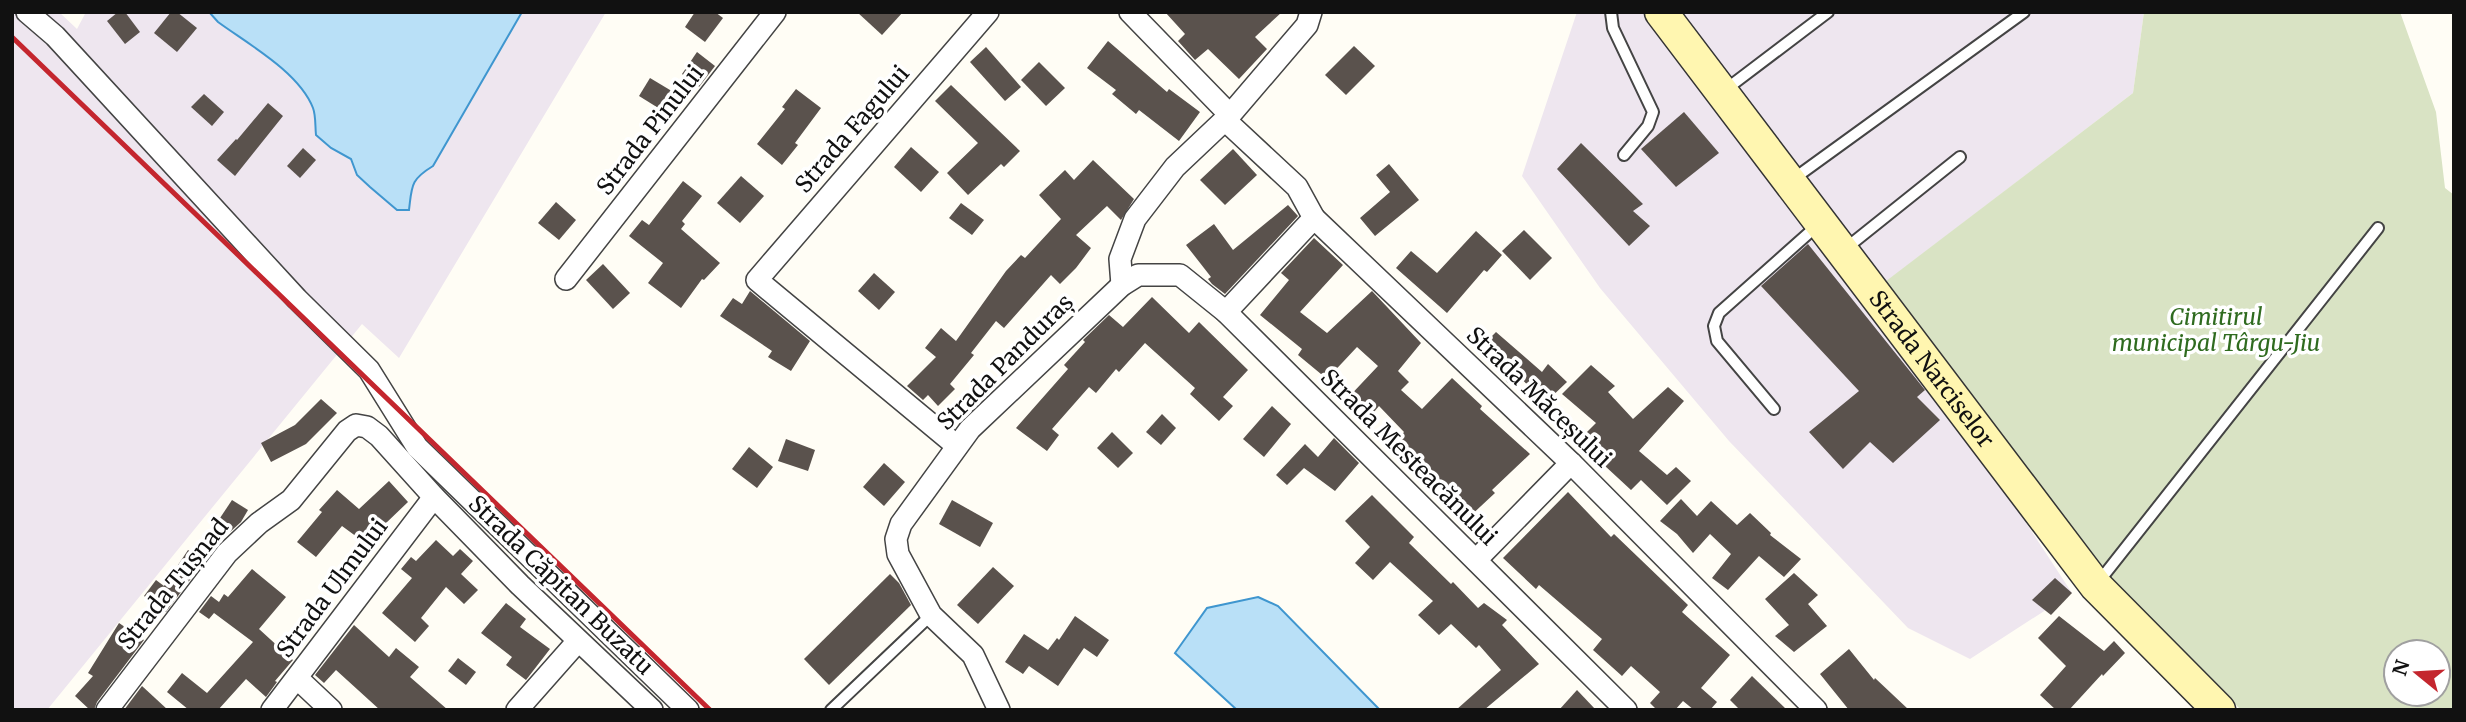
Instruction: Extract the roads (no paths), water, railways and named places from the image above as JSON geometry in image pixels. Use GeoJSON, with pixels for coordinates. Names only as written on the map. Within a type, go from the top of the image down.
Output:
{"type":"FeatureCollection","features":[{"type":"Feature","properties":{"kind":"main road","name":"Strada Narciselor"},"geometry":{"type":"LineString","coordinates":[[1664,13],[2096,586],[2219,710]]}},
{"type":"Feature","properties":{"kind":"street"},"geometry":{"type":"LineString","coordinates":[[27,12],[55,36],[297,299],[369,370],[393,406],[409,437],[425,456],[688,710]]}},
{"type":"Feature","properties":{"kind":"street","name":"Strada Pinului"},"geometry":{"type":"LineString","coordinates":[[566,279],[775,12]]}},
{"type":"Feature","properties":{"kind":"street","name":"Strada Fagului"},"geometry":{"type":"LineString","coordinates":[[957,446],[757,279],[988,12]]}},
{"type":"Feature","properties":{"kind":"street","name":"Strada Măceșului"},"geometry":{"type":"LineString","coordinates":[[1130,12],[1227,118],[1297,187],[1314,218],[1571,463],[1816,710]]}},
{"type":"Feature","properties":{"kind":"street"},"geometry":{"type":"LineString","coordinates":[[1130,280],[1120,259],[1135,219],[1175,167],[1227,118],[1307,24],[1311,12]]}},
{"type":"Feature","properties":{"kind":"street"},"geometry":{"type":"LineString","coordinates":[[1226,312],[1314,218]]}},
{"type":"Feature","properties":{"kind":"street","name":"Strada Mesteacănului"},"geometry":{"type":"LineString","coordinates":[[1130,280],[1180,275],[1226,312],[1626,710]]}},
{"type":"Feature","properties":{"kind":"street","name":"Strada Panduraș"},"geometry":{"type":"LineString","coordinates":[[999,710],[973,655],[931,615],[898,554],[896,539],[901,524],[970,429],[1130,280]]}},
{"type":"Feature","properties":{"kind":"street","name":"Strada Tușnad"},"geometry":{"type":"LineString","coordinates":[[107,710],[227,553],[259,523],[291,500],[347,431],[356,425],[367,427],[379,436],[434,497]]}},
{"type":"Feature","properties":{"kind":"street"},"geometry":{"type":"LineString","coordinates":[[1476,560],[1571,463]]}},
{"type":"Feature","properties":{"kind":"street","name":"Strada Căpitan Buzatu"},"geometry":{"type":"LineString","coordinates":[[434,497],[578,641],[652,710]]}},
{"type":"Feature","properties":{"kind":"street","name":"Strada Ulmului"},"geometry":{"type":"LineString","coordinates":[[272,710],[434,497]]}},
{"type":"Feature","properties":{"kind":"street"},"geometry":{"type":"LineString","coordinates":[[517,710],[578,641]]}},
{"type":"Feature","properties":{"kind":"street"},"geometry":{"type":"LineString","coordinates":[[297,678],[331,710]]}},
{"type":"Feature","properties":{"kind":"lane"},"geometry":{"type":"LineString","coordinates":[[1611,12],[1613,28],[1653,111],[1648,126],[1625,155]]}},
{"type":"Feature","properties":{"kind":"lane"},"geometry":{"type":"LineString","coordinates":[[1723,92],[1828,12]]}},
{"type":"Feature","properties":{"kind":"lane"},"geometry":{"type":"LineString","coordinates":[[1790,182],[2024,12]]}},
{"type":"Feature","properties":{"kind":"lane"},"geometry":{"type":"LineString","coordinates":[[1843,251],[1960,157]]}},
{"type":"Feature","properties":{"kind":"lane"},"geometry":{"type":"LineString","coordinates":[[1774,409],[1717,341],[1714,326],[1719,313],[1821,222]]}},
{"type":"Feature","properties":{"kind":"lane"},"geometry":{"type":"LineString","coordinates":[[2096,586],[2378,228]]}},
{"type":"Feature","properties":{"kind":"lane"},"geometry":{"type":"LineString","coordinates":[[831,710],[931,615]]}},
{"type":"Feature","properties":{"kind":"water"},"geometry":{"type":"Polygon","coordinates":[[[209,12],[522,12],[433,166],[416,180],[409,210],[397,210],[357,175],[351,159],[331,148],[316,135],[313,108],[296,82],[272,60],[218,22],[209,12]]]}},
{"type":"Feature","properties":{"kind":"water"},"geometry":{"type":"Polygon","coordinates":[[[1258,597],[1278,606],[1380,710],[1237,710],[1175,653],[1207,608],[1258,597]]]}},
{"type":"Feature","properties":{"kind":"railway"},"geometry":{"type":"LineString","coordinates":[[12,37],[710,710]]}},
{"type":"Feature","properties":{"kind":"park label","name":"Cimitirul municipal Târgu-Jiu"},"geometry":{"type":"Point","coordinates":[2216,330]}}]}
